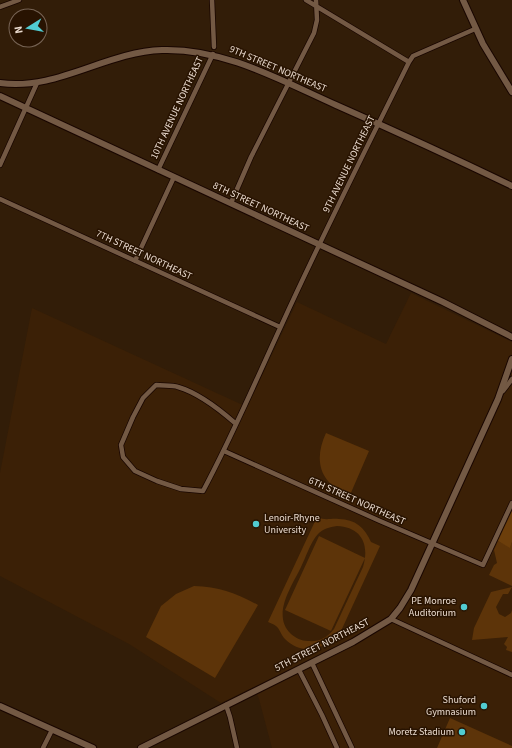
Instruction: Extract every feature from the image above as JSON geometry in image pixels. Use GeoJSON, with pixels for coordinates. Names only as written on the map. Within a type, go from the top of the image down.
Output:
{"type":"FeatureCollection","features":[{"type":"Feature","properties":{"kind":"main road"},"geometry":{"type":"LineString","coordinates":[[463,0],[488,55],[512,92]]}},
{"type":"Feature","properties":{"kind":"main road","name":"9TH STREET NORTHEAST"},"geometry":{"type":"LineString","coordinates":[[0,84],[22,85],[37,83],[114,58],[142,52],[179,50],[213,54],[240,62],[288,83],[512,186]]}},
{"type":"Feature","properties":{"kind":"main road","name":"8TH STREET NORTHEAST"},"geometry":{"type":"LineString","coordinates":[[0,96],[443,302],[512,337]]}},
{"type":"Feature","properties":{"kind":"main road","name":"5TH STREET NORTHEAST"},"geometry":{"type":"LineString","coordinates":[[141,748],[299,670],[364,636],[390,618],[400,608],[411,590],[433,544],[498,399],[512,359]]}},
{"type":"Feature","properties":{"kind":"main road"},"geometry":{"type":"LineString","coordinates":[[0,706],[92,748]]}},
{"type":"Feature","properties":{"kind":"street"},"geometry":{"type":"LineString","coordinates":[[0,7],[19,0]]}},
{"type":"Feature","properties":{"kind":"street"},"geometry":{"type":"LineString","coordinates":[[212,0],[214,47]]}},
{"type":"Feature","properties":{"kind":"street"},"geometry":{"type":"LineString","coordinates":[[306,0],[408,62],[413,56],[475,29]]}},
{"type":"Feature","properties":{"kind":"street"},"geometry":{"type":"LineString","coordinates":[[231,203],[239,183],[316,27],[316,0]]}},
{"type":"Feature","properties":{"kind":"street","name":"10TH AVENUE NORTHEAST"},"geometry":{"type":"LineString","coordinates":[[158,170],[213,54]]}},
{"type":"Feature","properties":{"kind":"street","name":"9TH AVENUE NORTHEAST"},"geometry":{"type":"LineString","coordinates":[[224,451],[235,423],[280,327],[408,62]]}},
{"type":"Feature","properties":{"kind":"street"},"geometry":{"type":"LineString","coordinates":[[0,165],[37,83]]}},
{"type":"Feature","properties":{"kind":"street"},"geometry":{"type":"LineString","coordinates":[[135,261],[174,177]]}},
{"type":"Feature","properties":{"kind":"street","name":"7TH STREET NORTHEAST"},"geometry":{"type":"LineString","coordinates":[[0,199],[280,327]]}},
{"type":"Feature","properties":{"kind":"street"},"geometry":{"type":"LineString","coordinates":[[498,399],[512,379]]}},
{"type":"Feature","properties":{"kind":"street"},"geometry":{"type":"LineString","coordinates":[[224,451],[203,491],[182,489],[157,481],[135,471],[123,457],[121,445],[132,417],[143,398],[156,385],[177,386],[195,394],[223,412],[235,423]]}},
{"type":"Feature","properties":{"kind":"street","name":"6TH STREET NORTHEAST"},"geometry":{"type":"LineString","coordinates":[[224,451],[482,565],[512,503]]}},
{"type":"Feature","properties":{"kind":"street"},"geometry":{"type":"LineString","coordinates":[[390,618],[512,676]]}},
{"type":"Feature","properties":{"kind":"street"},"geometry":{"type":"LineString","coordinates":[[312,663],[352,748]]}},
{"type":"Feature","properties":{"kind":"street"},"geometry":{"type":"LineString","coordinates":[[299,670],[337,748]]}},
{"type":"Feature","properties":{"kind":"street"},"geometry":{"type":"LineString","coordinates":[[226,705],[237,748]]}},
{"type":"Feature","properties":{"kind":"street"},"geometry":{"type":"LineString","coordinates":[[43,748],[52,730]]}},
{"type":"Feature","properties":{"kind":"shaded area","name":"Lenoir-Rhyne University"},"geometry":{"type":"Polygon","coordinates":[[[411,293],[512,342],[512,748],[272,748],[259,699],[254,687],[221,703],[129,644],[0,576],[0,473],[32,308],[247,407],[297,302],[386,344],[411,293]]]}},
{"type":"Feature","properties":{"kind":"shaded area"},"geometry":{"type":"Polygon","coordinates":[[[326,433],[369,451],[350,495],[332,485],[322,470],[320,453],[326,433]]]}},
{"type":"Feature","properties":{"kind":"shaded area"},"geometry":{"type":"Polygon","coordinates":[[[512,511],[512,542],[510,548],[498,541],[512,511]]]}},
{"type":"Feature","properties":{"kind":"shaded area"},"geometry":{"type":"Polygon","coordinates":[[[317,517],[326,519],[345,519],[355,523],[366,532],[371,542],[380,546],[341,631],[328,642],[314,648],[299,648],[292,645],[282,636],[277,627],[268,622],[317,517]],[[331,527],[318,534],[310,546],[285,600],[283,618],[285,626],[291,634],[299,639],[305,641],[316,641],[326,637],[334,629],[363,567],[365,551],[362,538],[358,533],[345,527],[331,527]]]}},
{"type":"Feature","properties":{"kind":"shaded area"},"geometry":{"type":"Polygon","coordinates":[[[319,536],[365,558],[331,631],[285,610],[319,536]]]}},
{"type":"Feature","properties":{"kind":"shaded area"},"geometry":{"type":"Polygon","coordinates":[[[498,541],[510,547],[512,542],[512,586],[489,575],[494,565],[497,563],[494,550],[498,541]]]}},
{"type":"Feature","properties":{"kind":"shaded area"},"geometry":{"type":"Polygon","coordinates":[[[194,586],[227,591],[258,605],[215,678],[146,637],[161,606],[176,594],[194,586]]]}},
{"type":"Feature","properties":{"kind":"shaded area"},"geometry":{"type":"Polygon","coordinates":[[[512,587],[508,594],[503,594],[496,607],[499,614],[505,617],[511,613],[512,610],[512,652],[506,650],[507,647],[504,644],[508,637],[472,640],[474,628],[491,592],[512,587]]]}},
{"type":"Feature","properties":{"kind":"shaded area","name":"Moretz Stadium"},"geometry":{"type":"Polygon","coordinates":[[[450,718],[512,746],[512,748],[437,748],[450,718]]]}},
{"type":"Feature","properties":{"kind":"place","name":"Lenoir-Rhyne University"},"geometry":{"type":"Point","coordinates":[256,524]}},
{"type":"Feature","properties":{"kind":"place","name":"PE Monroe Auditorium"},"geometry":{"type":"Point","coordinates":[464,607]}},
{"type":"Feature","properties":{"kind":"place","name":"Shuford Gymnasium"},"geometry":{"type":"Point","coordinates":[484,706]}},
{"type":"Feature","properties":{"kind":"place","name":"Moretz Stadium"},"geometry":{"type":"Point","coordinates":[462,732]}}]}
